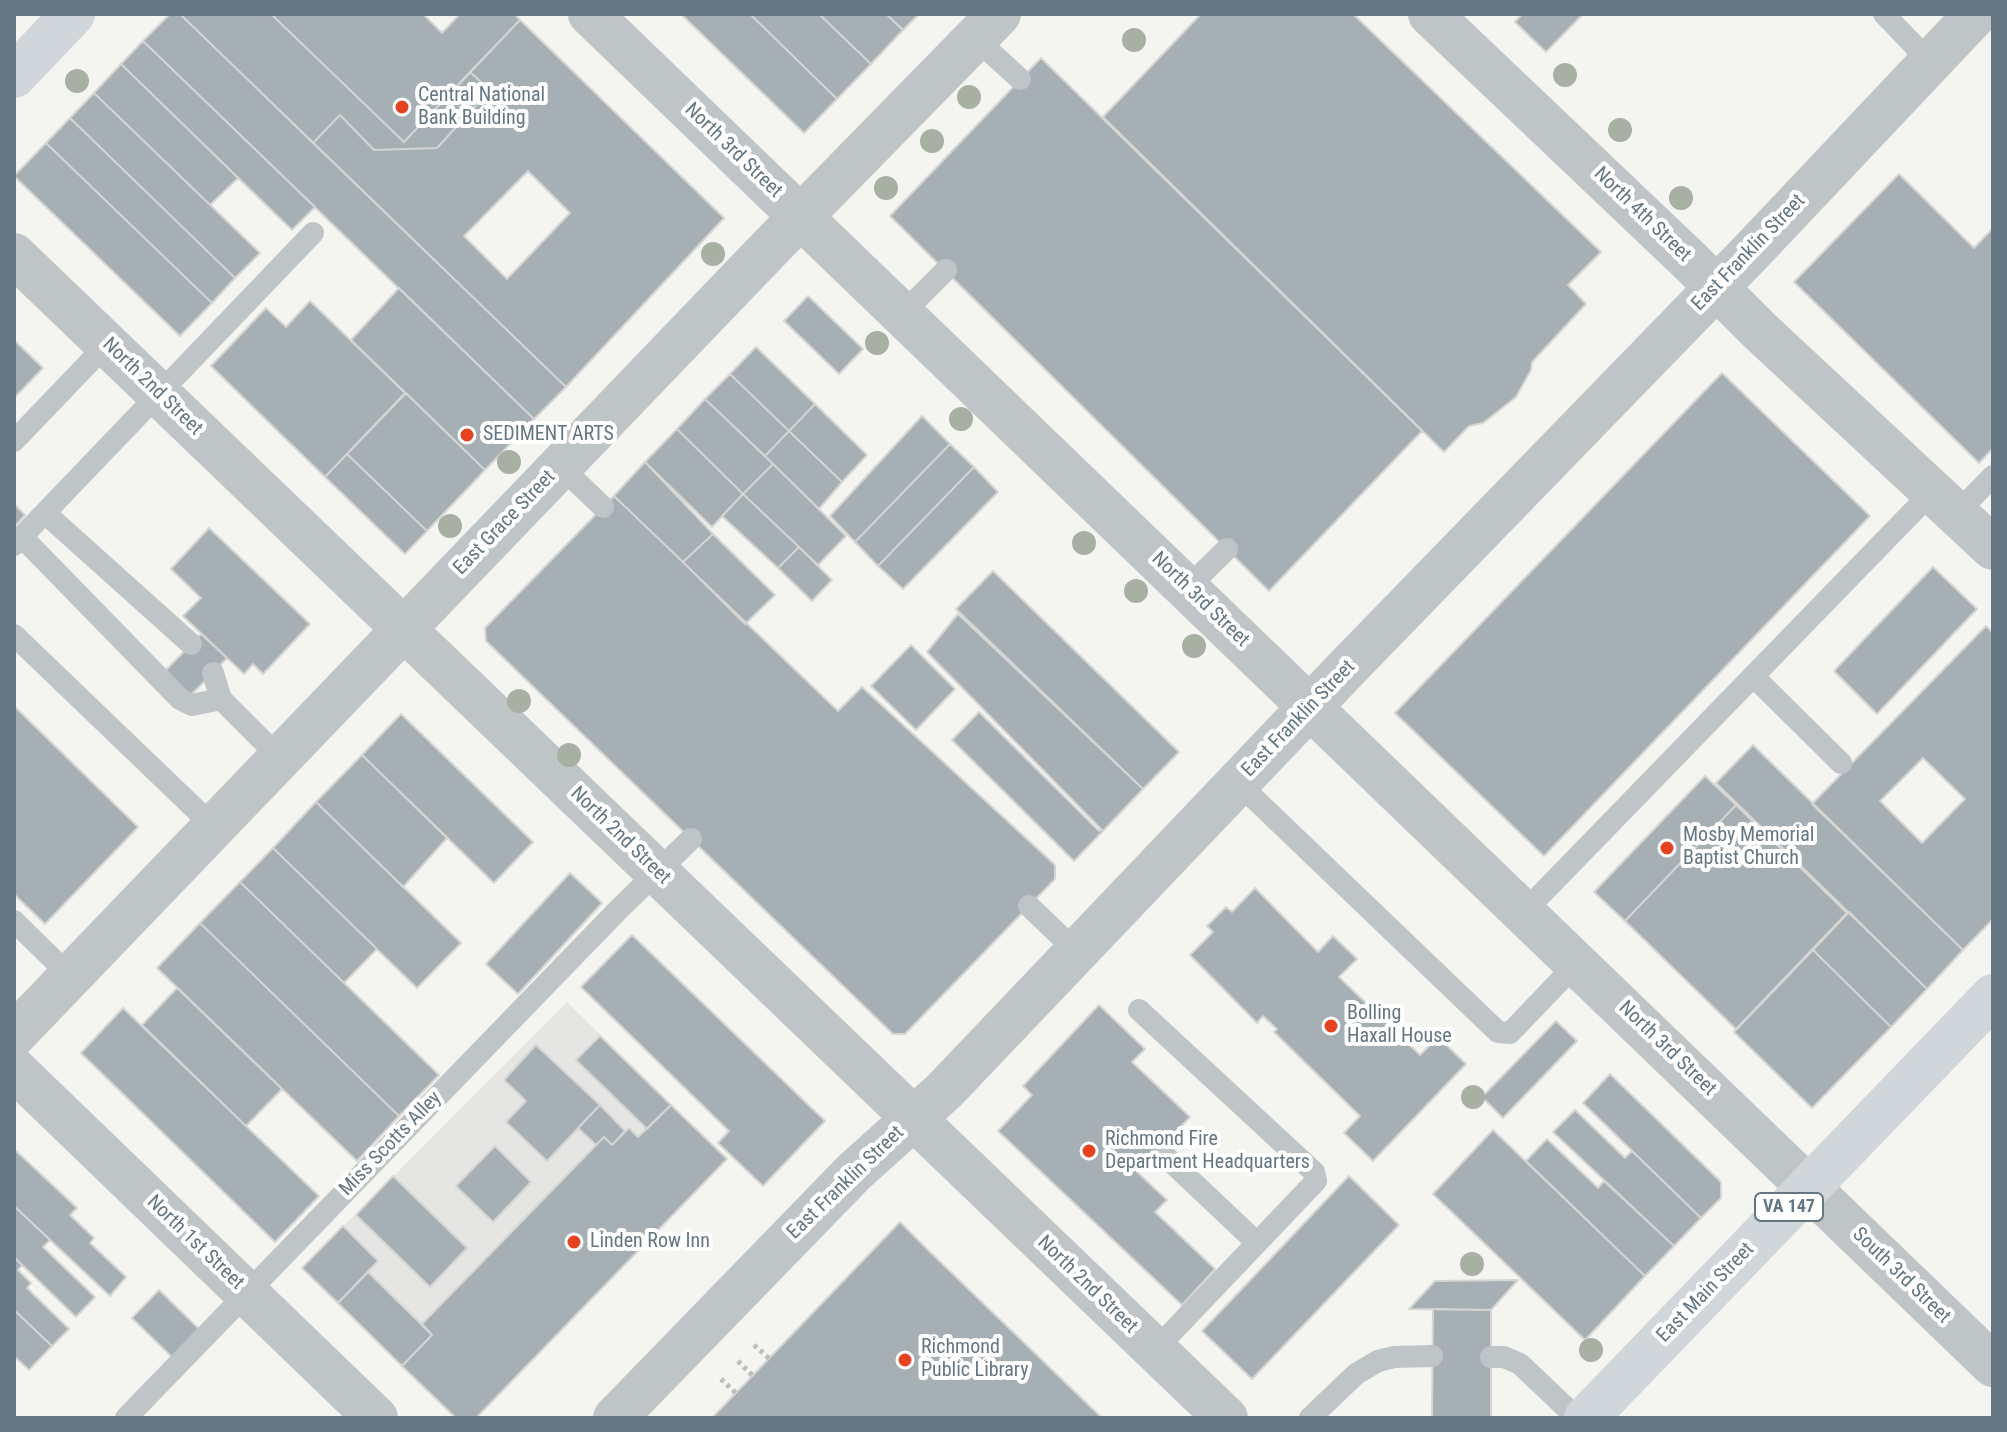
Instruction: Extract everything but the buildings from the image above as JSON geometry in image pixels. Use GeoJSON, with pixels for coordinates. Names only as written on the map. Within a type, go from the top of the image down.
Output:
{"type":"FeatureCollection","features":[{"type":"Feature","properties":{"kind":"main road"},"geometry":{"type":"LineString","coordinates":[[14,76],[73,14]]}},
{"type":"Feature","properties":{"kind":"main road","name":"East Main Street"},"geometry":{"type":"LineString","coordinates":[[1586,1418],[1993,996]]}},
{"type":"Feature","properties":{"kind":"street","name":"North 3rd Street"},"geometry":{"type":"LineString","coordinates":[[590,14],[1809,1186]]}},
{"type":"Feature","properties":{"kind":"street","name":"North 4th Street"},"geometry":{"type":"LineString","coordinates":[[1430,14],[1993,548]]}},
{"type":"Feature","properties":{"kind":"street","name":"East Franklin Street"},"geometry":{"type":"LineString","coordinates":[[615,1418],[854,1172],[944,1091],[1976,14]]}},
{"type":"Feature","properties":{"kind":"street","name":"East Grace Street"},"geometry":{"type":"LineString","coordinates":[[14,1035],[987,26]]}},
{"type":"Feature","properties":{"kind":"street","name":"North 2nd Street"},"geometry":{"type":"LineString","coordinates":[[14,255],[1226,1418]]}},
{"type":"Feature","properties":{"kind":"street","name":"North 1st Street"},"geometry":{"type":"LineString","coordinates":[[14,1069],[376,1418]]}},
{"type":"Feature","properties":{"kind":"street","name":"South 3rd Street"},"geometry":{"type":"LineString","coordinates":[[1809,1186],[1993,1365]]}},
{"type":"Feature","properties":{"kind":"lane"},"geometry":{"type":"LineString","coordinates":[[1884,14],[1930,62]]}},
{"type":"Feature","properties":{"kind":"lane"},"geometry":{"type":"LineString","coordinates":[[987,26],[1020,79]]}},
{"type":"Feature","properties":{"kind":"lane"},"geometry":{"type":"LineString","coordinates":[[221,699],[192,705],[180,699],[18,541],[313,233]]}},
{"type":"Feature","properties":{"kind":"lane"},"geometry":{"type":"LineString","coordinates":[[902,314],[946,270]]}},
{"type":"Feature","properties":{"kind":"lane"},"geometry":{"type":"LineString","coordinates":[[14,441],[107,344]]}},
{"type":"Feature","properties":{"kind":"lane"},"geometry":{"type":"LineString","coordinates":[[560,466],[603,507]]}},
{"type":"Feature","properties":{"kind":"lane"},"geometry":{"type":"LineString","coordinates":[[1524,912],[1753,676],[1945,502],[1993,476]]}},
{"type":"Feature","properties":{"kind":"lane"},"geometry":{"type":"LineString","coordinates":[[45,513],[191,644]]}},
{"type":"Feature","properties":{"kind":"lane"},"geometry":{"type":"LineString","coordinates":[[1187,588],[1227,549]]}},
{"type":"Feature","properties":{"kind":"lane"},"geometry":{"type":"LineString","coordinates":[[14,635],[214,827]]}},
{"type":"Feature","properties":{"kind":"lane"},"geometry":{"type":"LineString","coordinates":[[213,673],[221,699],[280,758]]}},
{"type":"Feature","properties":{"kind":"lane"},"geometry":{"type":"LineString","coordinates":[[1753,676],[1841,763]]}},
{"type":"Feature","properties":{"kind":"lane"},"geometry":{"type":"LineString","coordinates":[[1238,783],[1498,1032],[1510,1033],[1577,963]]}},
{"type":"Feature","properties":{"kind":"lane","name":"Miss Scotts Alley"},"geometry":{"type":"LineString","coordinates":[[126,1418],[691,839]]}},
{"type":"Feature","properties":{"kind":"lane"},"geometry":{"type":"LineString","coordinates":[[1029,906],[1076,951]]}},
{"type":"Feature","properties":{"kind":"lane"},"geometry":{"type":"LineString","coordinates":[[14,921],[70,976]]}},
{"type":"Feature","properties":{"kind":"lane"},"geometry":{"type":"LineString","coordinates":[[1139,1010],[1314,1172],[1316,1181],[1155,1350]]}},
{"type":"Feature","properties":{"kind":"lane"},"geometry":{"type":"LineString","coordinates":[[1164,1155],[1257,1243]]}},
{"type":"Feature","properties":{"kind":"lane"},"geometry":{"type":"LineString","coordinates":[[1310,1418],[1356,1374],[1378,1361],[1394,1357],[1432,1356]]}},
{"type":"Feature","properties":{"kind":"lane"},"geometry":{"type":"LineString","coordinates":[[1491,1357],[1504,1357],[1520,1364],[1577,1418]]}},
{"type":"Feature","properties":{"kind":"path"},"geometry":{"type":"LineString","coordinates":[[754,1345],[772,1361]]}},
{"type":"Feature","properties":{"kind":"path"},"geometry":{"type":"LineString","coordinates":[[738,1361],[755,1378]]}},
{"type":"Feature","properties":{"kind":"path"},"geometry":{"type":"LineString","coordinates":[[721,1379],[739,1396]]}},
{"type":"Feature","properties":{"kind":"shaded area"},"geometry":{"type":"Polygon","coordinates":[[[567,1002],[727,1159],[476,1418],[456,1418],[302,1268],[567,1002]]]}},
{"type":"Feature","properties":{"kind":"place","name":"Central National Bank Building"},"geometry":{"type":"Point","coordinates":[402,107]}},
{"type":"Feature","properties":{"kind":"place","name":"SEDIMENT ARTS"},"geometry":{"type":"Point","coordinates":[467,435]}},
{"type":"Feature","properties":{"kind":"place","name":"Mosby Memorial Baptist Church"},"geometry":{"type":"Point","coordinates":[1667,848]}},
{"type":"Feature","properties":{"kind":"place","name":"Bolling Haxall House"},"geometry":{"type":"Point","coordinates":[1331,1026]}},
{"type":"Feature","properties":{"kind":"place","name":"Richmond Fire Department Headquarters"},"geometry":{"type":"Point","coordinates":[1089,1151]}},
{"type":"Feature","properties":{"kind":"place","name":"Linden Row Inn"},"geometry":{"type":"Point","coordinates":[574,1242]}},
{"type":"Feature","properties":{"kind":"place","name":"Richmond Public Library"},"geometry":{"type":"Point","coordinates":[905,1360]}}]}
